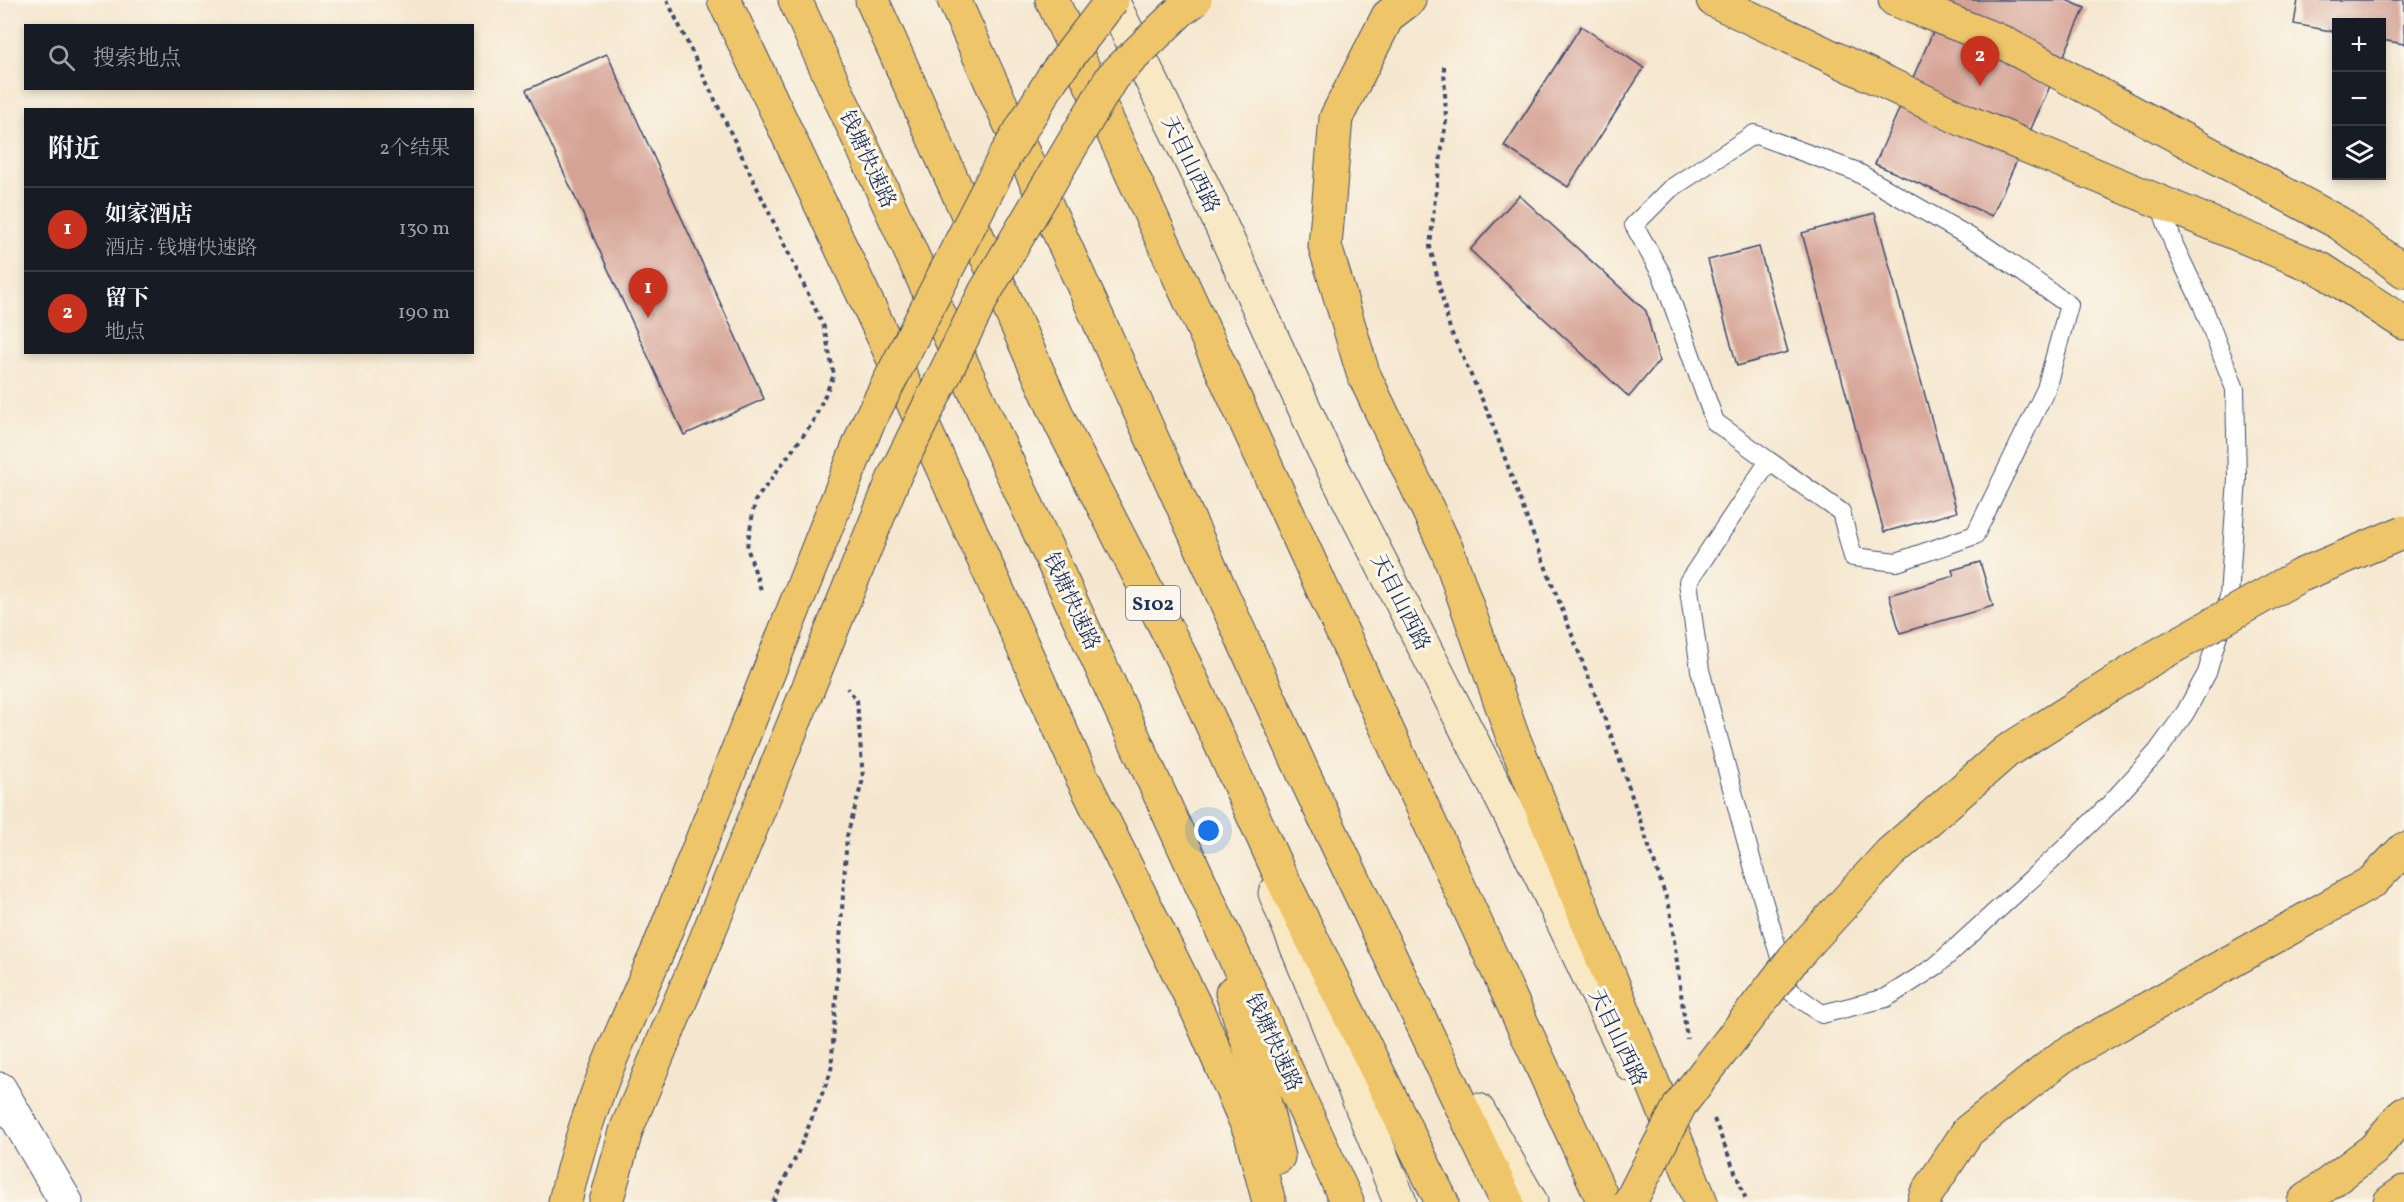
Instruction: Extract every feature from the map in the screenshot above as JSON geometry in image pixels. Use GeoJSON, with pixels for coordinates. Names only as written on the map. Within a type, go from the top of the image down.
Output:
{"type":"FeatureCollection","features":[{"type":"Feature","properties":{"kind":"main road"},"geometry":{"type":"LineString","coordinates":[[724,0],[882,334],[1080,773],[1198,1012],[1251,1134],[1269,1202]]}},
{"type":"Feature","properties":{"kind":"main road","name":"钱塘快速路"},"geometry":{"type":"LineString","coordinates":[[795,0],[1347,1202]]}},
{"type":"Feature","properties":{"kind":"main road","name":"S102"},"geometry":{"type":"LineString","coordinates":[[872,0],[1062,426],[1184,663],[1276,866],[1442,1202]]}},
{"type":"Feature","properties":{"kind":"main road"},"geometry":{"type":"LineString","coordinates":[[954,0],[1305,777],[1507,1202]]}},
{"type":"Feature","properties":{"kind":"main road"},"geometry":{"type":"LineString","coordinates":[[1052,0],[1604,1202]]}},
{"type":"Feature","properties":{"kind":"main road"},"geometry":{"type":"LineString","coordinates":[[565,1202],[570,1179],[606,1065],[657,954],[867,425],[1005,156],[1053,77],[1112,0]]}},
{"type":"Feature","properties":{"kind":"main road","name":"天目山西路"},"geometry":{"type":"LineString","coordinates":[[1112,0],[1205,190],[1323,448],[1536,868],[1696,1202]]}},
{"type":"Feature","properties":{"kind":"main road"},"geometry":{"type":"LineString","coordinates":[[606,1202],[627,1128],[895,475],[986,292],[1112,77],[1180,11],[1196,0]]}},
{"type":"Feature","properties":{"kind":"main road"},"geometry":{"type":"LineString","coordinates":[[1409,0],[1388,16],[1336,118],[1324,246],[1363,373],[1448,552],[1511,732],[1701,1202]]}},
{"type":"Feature","properties":{"kind":"main road"},"geometry":{"type":"LineString","coordinates":[[1713,0],[1966,120],[2321,269],[2404,323]]}},
{"type":"Feature","properties":{"kind":"main road"},"geometry":{"type":"LineString","coordinates":[[1895,0],[2000,40],[2339,223],[2404,271]]}},
{"type":"Feature","properties":{"kind":"main road"},"geometry":{"type":"LineString","coordinates":[[1630,1202],[1680,1105],[1794,958],[1890,853],[2007,751],[2155,657],[2289,582],[2404,532]]}},
{"type":"Feature","properties":{"kind":"main road"},"geometry":{"type":"LineString","coordinates":[[1184,663],[1400,1202]]}},
{"type":"Feature","properties":{"kind":"main road"},"geometry":{"type":"LineString","coordinates":[[1161,794],[1218,946],[1257,1071],[1280,1166],[1284,1202]]}},
{"type":"Feature","properties":{"kind":"main road"},"geometry":{"type":"LineString","coordinates":[[1924,1202],[1926,1195],[1968,1131],[2063,1056],[2372,882],[2404,849]]}},
{"type":"Feature","properties":{"kind":"main road"},"geometry":{"type":"LineString","coordinates":[[1410,996],[1531,1202]]}},
{"type":"Feature","properties":{"kind":"main road"},"geometry":{"type":"LineString","coordinates":[[2304,1202],[2374,1149],[2404,1113]]}},
{"type":"Feature","properties":{"kind":"main road"},"geometry":{"type":"LineString","coordinates":[[2390,1202],[2404,1192]]}},
{"type":"Feature","properties":{"kind":"street"},"geometry":{"type":"LineString","coordinates":[[0,1089],[66,1202]]}},
{"type":"Feature","properties":{"kind":"lane"},"geometry":{"type":"LineString","coordinates":[[1754,134],[1855,171],[1987,248],[2069,305],[2046,388],[1975,535],[1897,562],[1853,557],[1841,512],[1769,461],[1715,422],[1662,275],[1634,225],[1670,189],[1754,134]]}},
{"type":"Feature","properties":{"kind":"lane"},"geometry":{"type":"LineString","coordinates":[[1769,461],[1688,582],[1700,670],[1755,873],[1790,991],[1822,1014],[1886,998],[1936,966],[2110,804],[2157,752],[2185,713],[2207,673],[2229,597],[2237,478],[2235,388],[2202,304],[2174,245],[2159,201]]}},
{"type":"Feature","properties":{"kind":"path"},"geometry":{"type":"LineString","coordinates":[[667,0],[824,327],[834,375],[813,422],[755,501],[747,547],[762,592]]}},
{"type":"Feature","properties":{"kind":"path"},"geometry":{"type":"LineString","coordinates":[[1444,66],[1446,121],[1430,247],[1450,328],[1490,417],[1614,743],[1670,909],[1688,1047]]}},
{"type":"Feature","properties":{"kind":"path"},"geometry":{"type":"LineString","coordinates":[[772,1202],[796,1156],[831,1072],[847,836],[863,779],[857,700],[844,683]]}},
{"type":"Feature","properties":{"kind":"path"},"geometry":{"type":"LineString","coordinates":[[1711,1114],[1747,1202]]}},
{"type":"Feature","properties":{"kind":"building"},"geometry":{"type":"Polygon","coordinates":[[[1947,0],[2066,0],[2085,8],[1992,216],[1875,164],[1947,0]]]}},
{"type":"Feature","properties":{"kind":"building"},"geometry":{"type":"Polygon","coordinates":[[[2298,0],[2404,0],[2404,44],[2386,41],[2386,18],[2332,18],[2332,31],[2294,24],[2298,0]]]}},
{"type":"Feature","properties":{"kind":"building"},"geometry":{"type":"Polygon","coordinates":[[[1581,26],[1644,68],[1568,187],[1504,146],[1581,26]]]}},
{"type":"Feature","properties":{"kind":"building"},"geometry":{"type":"Polygon","coordinates":[[[607,54],[764,399],[684,435],[526,90],[607,54]]]}},
{"type":"Feature","properties":{"kind":"building"},"geometry":{"type":"Polygon","coordinates":[[[1519,195],[1646,311],[1659,361],[1629,397],[1470,250],[1519,195]]]}},
{"type":"Feature","properties":{"kind":"building"},"geometry":{"type":"Polygon","coordinates":[[[1875,213],[1957,512],[1884,532],[1802,233],[1875,213]]]}},
{"type":"Feature","properties":{"kind":"building"},"geometry":{"type":"Polygon","coordinates":[[[1759,247],[1788,352],[1737,366],[1708,260],[1759,247]]]}},
{"type":"Feature","properties":{"kind":"building"},"geometry":{"type":"Polygon","coordinates":[[[1980,562],[1993,606],[1900,633],[1889,595],[1954,576],[1952,570],[1980,562]]]}},
{"type":"Feature","properties":{"kind":"place","name":"留下"},"geometry":{"type":"Point","coordinates":[1980,86]}},
{"type":"Feature","properties":{"kind":"place","name":"如家酒店"},"geometry":{"type":"Point","coordinates":[648,318]}}]}
